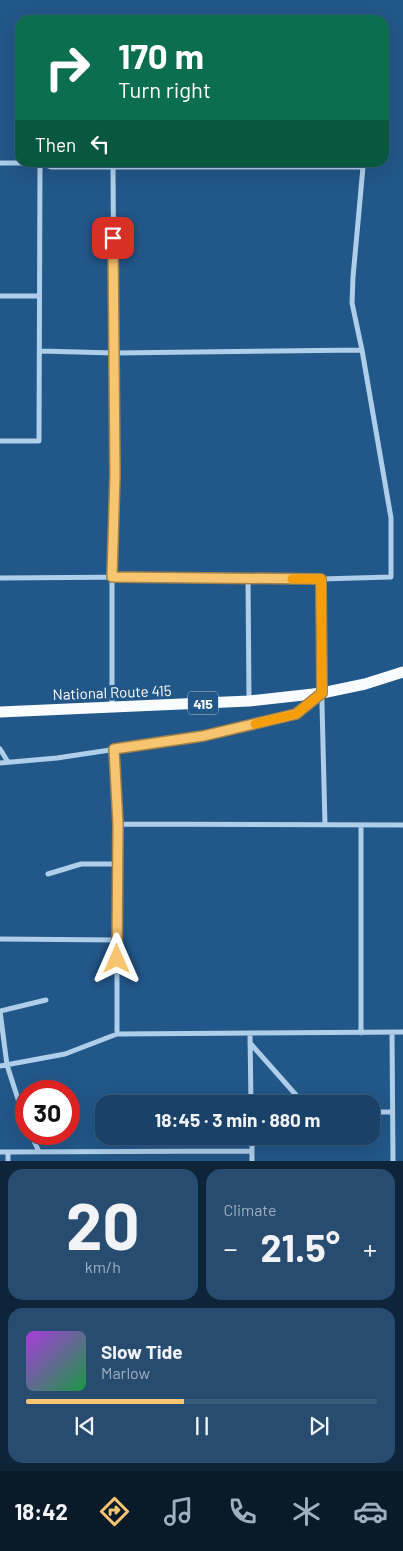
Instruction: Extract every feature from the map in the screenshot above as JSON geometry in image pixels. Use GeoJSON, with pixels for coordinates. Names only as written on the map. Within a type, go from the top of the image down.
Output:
{"type":"FeatureCollection","features":[{"type":"Feature","properties":{"kind":"highway","name":"National Route 415"},"geometry":{"type":"LineString","coordinates":[[0,712],[249,701],[322,693],[365,684],[403,672]]}},
{"type":"Feature","properties":{"kind":"street"},"geometry":{"type":"LineString","coordinates":[[0,164],[15,164]]}},
{"type":"Feature","properties":{"kind":"street"},"geometry":{"type":"LineString","coordinates":[[0,441],[39,440],[40,167]]}},
{"type":"Feature","properties":{"kind":"street"},"geometry":{"type":"LineString","coordinates":[[49,167],[82,167]]}},
{"type":"Feature","properties":{"kind":"street"},"geometry":{"type":"LineString","coordinates":[[112,708],[112,577],[115,475],[113,167]]}},
{"type":"Feature","properties":{"kind":"street"},"geometry":{"type":"LineString","coordinates":[[0,578],[321,579],[391,577],[391,518],[352,303],[352,277],[363,167]]}},
{"type":"Feature","properties":{"kind":"street"},"geometry":{"type":"LineString","coordinates":[[0,296],[39,296]]}},
{"type":"Feature","properties":{"kind":"street"},"geometry":{"type":"LineString","coordinates":[[40,351],[114,353],[362,350]]}},
{"type":"Feature","properties":{"kind":"street"},"geometry":{"type":"LineString","coordinates":[[248,578],[249,701]]}},
{"type":"Feature","properties":{"kind":"street"},"geometry":{"type":"LineString","coordinates":[[321,579],[325,825]]}},
{"type":"Feature","properties":{"kind":"street"},"geometry":{"type":"LineString","coordinates":[[0,763],[57,758],[203,736],[296,714],[322,693]]}},
{"type":"Feature","properties":{"kind":"street"},"geometry":{"type":"LineString","coordinates":[[0,749],[8,762]]}},
{"type":"Feature","properties":{"kind":"street"},"geometry":{"type":"LineString","coordinates":[[114,749],[118,824],[117,1034]]}},
{"type":"Feature","properties":{"kind":"street"},"geometry":{"type":"LineString","coordinates":[[118,824],[403,825]]}},
{"type":"Feature","properties":{"kind":"street"},"geometry":{"type":"LineString","coordinates":[[361,825],[361,1033]]}},
{"type":"Feature","properties":{"kind":"street"},"geometry":{"type":"LineString","coordinates":[[48,874],[81,864],[117,864]]}},
{"type":"Feature","properties":{"kind":"street"},"geometry":{"type":"LineString","coordinates":[[0,939],[117,940]]}},
{"type":"Feature","properties":{"kind":"street"},"geometry":{"type":"LineString","coordinates":[[15,1090],[7,1065],[0,1011],[46,1000]]}},
{"type":"Feature","properties":{"kind":"street"},"geometry":{"type":"LineString","coordinates":[[392,1032],[392,1161]]}},
{"type":"Feature","properties":{"kind":"street"},"geometry":{"type":"LineString","coordinates":[[0,1066],[65,1054],[117,1034],[403,1032]]}},
{"type":"Feature","properties":{"kind":"street"},"geometry":{"type":"LineString","coordinates":[[250,1033],[251,1095]]}},
{"type":"Feature","properties":{"kind":"street"},"geometry":{"type":"LineString","coordinates":[[250,1043],[296,1095]]}},
{"type":"Feature","properties":{"kind":"street"},"geometry":{"type":"LineString","coordinates":[[380,1112],[392,1112]]}},
{"type":"Feature","properties":{"kind":"street"},"geometry":{"type":"LineString","coordinates":[[36,1145],[39,1152]]}},
{"type":"Feature","properties":{"kind":"street"},"geometry":{"type":"LineString","coordinates":[[252,1145],[252,1161]]}},
{"type":"Feature","properties":{"kind":"street"},"geometry":{"type":"LineString","coordinates":[[0,1152],[252,1151]]}},
{"type":"Feature","properties":{"kind":"street"},"geometry":{"type":"LineString","coordinates":[[8,1152],[8,1161]]}},
{"type":"Feature","properties":{"kind":"slow traffic"},"geometry":{"type":"LineString","coordinates":[[255,724],[296,714],[322,693],[321,579],[292,579]]}},
{"type":"Feature","properties":{"kind":"route"},"geometry":{"type":"LineString","coordinates":[[113,238],[115,475],[112,577],[321,579],[322,693],[296,714],[203,736],[114,749],[118,824],[117,959]]}}]}
